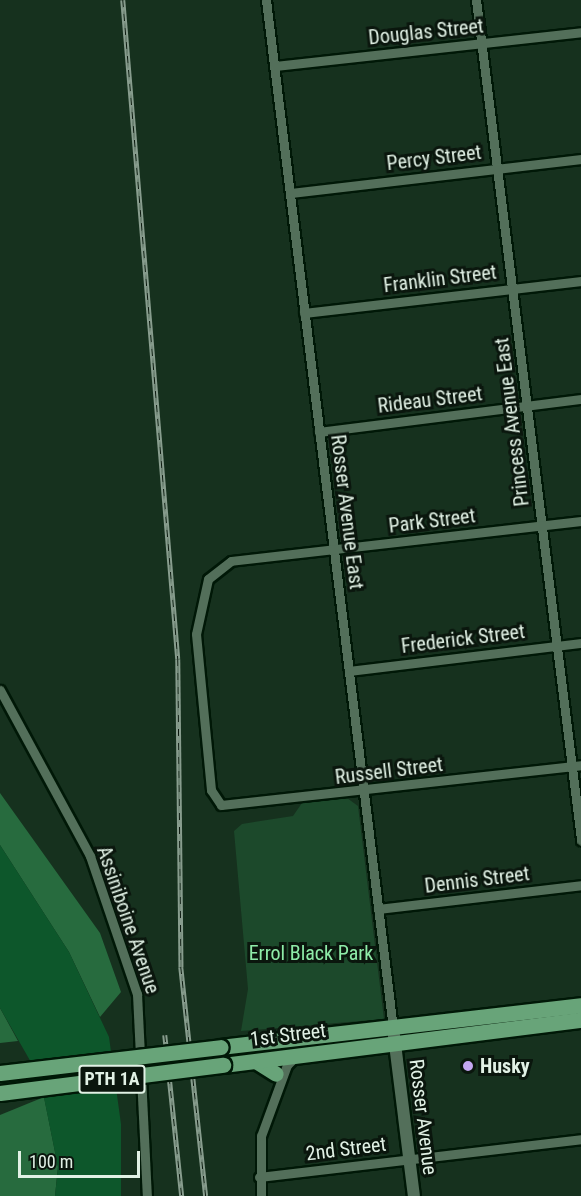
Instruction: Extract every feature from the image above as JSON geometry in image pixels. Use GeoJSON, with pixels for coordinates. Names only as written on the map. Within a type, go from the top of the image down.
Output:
{"type":"FeatureCollection","features":[{"type":"Feature","properties":{"kind":"main road","name":"1st Street"},"geometry":{"type":"LineString","coordinates":[[0,1093],[302,1055],[394,1035],[581,1005]]}},
{"type":"Feature","properties":{"kind":"main road","name":"1st Street"},"geometry":{"type":"LineString","coordinates":[[0,1073],[349,1034],[394,1035],[581,1020]]}},
{"type":"Feature","properties":{"kind":"main road"},"geometry":{"type":"LineString","coordinates":[[275,1058],[281,1047],[349,1034]]}},
{"type":"Feature","properties":{"kind":"main road"},"geometry":{"type":"LineString","coordinates":[[251,1061],[270,1065],[276,1074]]}},
{"type":"Feature","properties":{"kind":"street","name":"Rosser Avenue East"},"geometry":{"type":"LineString","coordinates":[[266,0],[394,1035]]}},
{"type":"Feature","properties":{"kind":"street","name":"Princess Avenue East"},"geometry":{"type":"LineString","coordinates":[[476,0],[499,168],[557,646],[576,765],[581,840]]}},
{"type":"Feature","properties":{"kind":"street","name":"Douglas Street"},"geometry":{"type":"LineString","coordinates":[[275,66],[481,45],[581,32]]}},
{"type":"Feature","properties":{"kind":"street","name":"Percy Street"},"geometry":{"type":"LineString","coordinates":[[291,193],[581,159]]}},
{"type":"Feature","properties":{"kind":"street","name":"Franklin Street"},"geometry":{"type":"LineString","coordinates":[[304,313],[581,281]]}},
{"type":"Feature","properties":{"kind":"street","name":"Rideau Street"},"geometry":{"type":"LineString","coordinates":[[319,432],[581,399]]}},
{"type":"Feature","properties":{"kind":"street","name":"Park Street"},"geometry":{"type":"LineString","coordinates":[[211,790],[196,634],[205,585],[222,565],[581,521]]}},
{"type":"Feature","properties":{"kind":"street","name":"Frederick Street"},"geometry":{"type":"LineString","coordinates":[[349,671],[581,643]]}},
{"type":"Feature","properties":{"kind":"street","name":"Assiniboine Avenue"},"geometry":{"type":"LineString","coordinates":[[0,690],[90,856],[137,994],[147,1196]]}},
{"type":"Feature","properties":{"kind":"street","name":"Russell Street"},"geometry":{"type":"LineString","coordinates":[[211,790],[214,801],[230,806],[364,792],[576,765]]}},
{"type":"Feature","properties":{"kind":"street","name":"Dennis Street"},"geometry":{"type":"LineString","coordinates":[[378,909],[581,885]]}},
{"type":"Feature","properties":{"kind":"street","name":"Rosser Avenue"},"geometry":{"type":"LineString","coordinates":[[394,1035],[414,1196]]}},
{"type":"Feature","properties":{"kind":"street"},"geometry":{"type":"LineString","coordinates":[[261,1196],[259,1178],[261,1136],[287,1065],[302,1055]]}},
{"type":"Feature","properties":{"kind":"street"},"geometry":{"type":"LineString","coordinates":[[275,1058],[276,1100]]}},
{"type":"Feature","properties":{"kind":"street","name":"2nd Street"},"geometry":{"type":"LineString","coordinates":[[259,1178],[581,1140]]}},
{"type":"Feature","properties":{"kind":"green space","name":"Errol Black Park"},"geometry":{"type":"Polygon","coordinates":[[[347,798],[358,806],[384,1019],[241,1031],[248,989],[234,831],[242,824],[293,816],[302,803],[347,798]]]}},
{"type":"Feature","properties":{"kind":"shaded area"},"geometry":{"type":"Polygon","coordinates":[[[0,793],[100,933],[121,992],[100,1017],[69,952],[0,845],[0,793]]]}},
{"type":"Feature","properties":{"kind":"shaded area"},"geometry":{"type":"Polygon","coordinates":[[[0,845],[69,952],[109,1037],[121,1124],[121,1196],[55,1196],[58,1167],[40,1078],[0,1008],[0,845]]]}},
{"type":"Feature","properties":{"kind":"shaded area"},"geometry":{"type":"Polygon","coordinates":[[[0,1008],[18,1041],[0,1043],[0,1008]]]}},
{"type":"Feature","properties":{"kind":"shaded area"},"geometry":{"type":"Polygon","coordinates":[[[44,1097],[58,1167],[55,1196],[0,1196],[0,1115],[44,1097]]]}},
{"type":"Feature","properties":{"kind":"railway"},"geometry":{"type":"LineString","coordinates":[[123,0],[178,659],[181,967],[206,1196]]}},
{"type":"Feature","properties":{"kind":"railway"},"geometry":{"type":"LineString","coordinates":[[165,1035],[182,1196]]}},
{"type":"Feature","properties":{"kind":"place","name":"Husky"},"geometry":{"type":"Point","coordinates":[468,1066]}}]}
